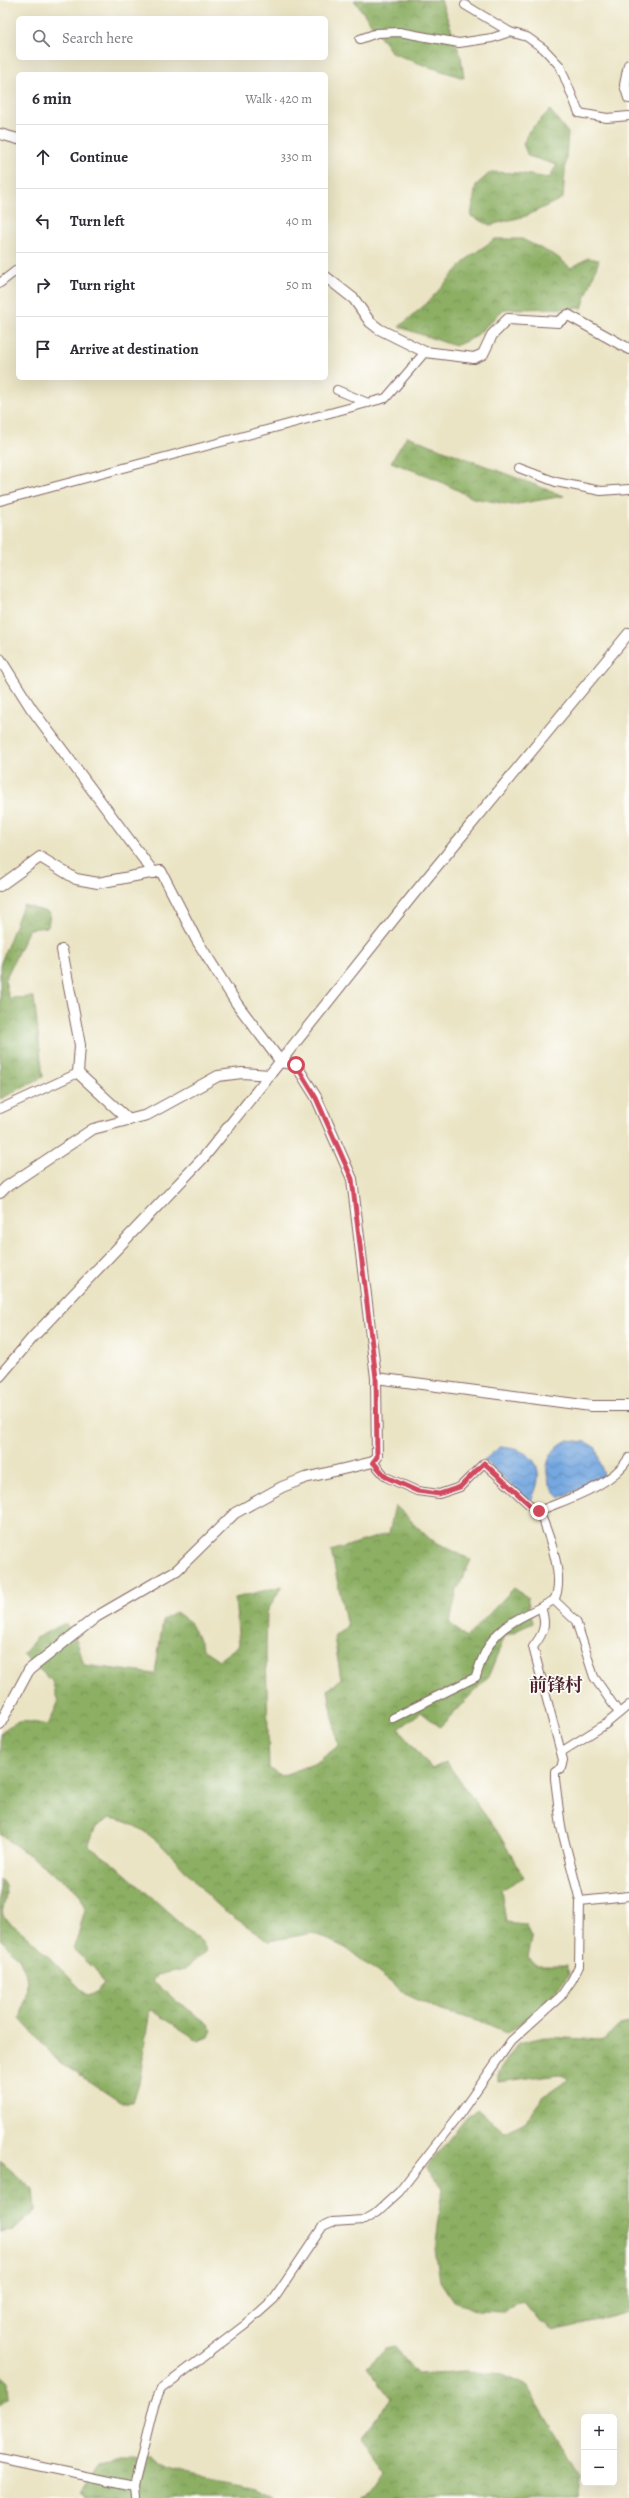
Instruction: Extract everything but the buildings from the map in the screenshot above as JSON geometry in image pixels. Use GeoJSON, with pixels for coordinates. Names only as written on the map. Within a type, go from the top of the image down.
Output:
{"type":"FeatureCollection","features":[{"type":"Feature","properties":{"kind":"street"},"geometry":{"type":"LineString","coordinates":[[465,5],[510,32],[527,37],[544,49],[560,66],[579,112],[607,118],[629,116]]}},
{"type":"Feature","properties":{"kind":"street"},"geometry":{"type":"LineString","coordinates":[[360,39],[377,33],[399,32],[459,43],[492,38],[510,32]]}},
{"type":"Feature","properties":{"kind":"street"},"geometry":{"type":"LineString","coordinates":[[629,65],[625,86],[629,98]]}},
{"type":"Feature","properties":{"kind":"street"},"geometry":{"type":"LineString","coordinates":[[0,134],[16,138]]}},
{"type":"Feature","properties":{"kind":"street"},"geometry":{"type":"LineString","coordinates":[[0,283],[16,271]]}},
{"type":"Feature","properties":{"kind":"street"},"geometry":{"type":"LineString","coordinates":[[328,279],[354,299],[370,322],[425,352],[474,358],[483,354],[492,335],[508,320],[558,322],[568,315],[629,349]]}},
{"type":"Feature","properties":{"kind":"street"},"geometry":{"type":"LineString","coordinates":[[0,502],[386,398],[425,352]]}},
{"type":"Feature","properties":{"kind":"street"},"geometry":{"type":"LineString","coordinates":[[337,390],[368,403]]}},
{"type":"Feature","properties":{"kind":"street"},"geometry":{"type":"LineString","coordinates":[[519,468],[556,482],[601,491],[629,489]]}},
{"type":"Feature","properties":{"kind":"street"},"geometry":{"type":"LineString","coordinates":[[0,1376],[33,1337],[205,1156],[423,883],[629,633]]}},
{"type":"Feature","properties":{"kind":"street"},"geometry":{"type":"LineString","coordinates":[[0,659],[31,708],[154,873]]}},
{"type":"Feature","properties":{"kind":"street"},"geometry":{"type":"LineString","coordinates":[[0,886],[40,857],[76,879],[98,883],[161,871],[196,939],[233,998],[281,1062],[296,1065],[316,1098],[352,1179],[376,1378],[377,1457],[373,1462],[305,1478],[235,1513],[177,1570],[96,1616],[29,1670],[0,1724]]}},
{"type":"Feature","properties":{"kind":"street"},"geometry":{"type":"LineString","coordinates":[[62,950],[80,1045],[78,1073]]}},
{"type":"Feature","properties":{"kind":"street"},"geometry":{"type":"LineString","coordinates":[[0,1109],[78,1073]]}},
{"type":"Feature","properties":{"kind":"street"},"geometry":{"type":"LineString","coordinates":[[78,1073],[129,1120]]}},
{"type":"Feature","properties":{"kind":"street"},"geometry":{"type":"LineString","coordinates":[[0,1193],[6,1187],[93,1129],[147,1115],[218,1076],[242,1073],[270,1075]]}},
{"type":"Feature","properties":{"kind":"street"},"geometry":{"type":"LineString","coordinates":[[376,1378],[591,1406],[629,1406]]}},
{"type":"Feature","properties":{"kind":"street"},"geometry":{"type":"LineString","coordinates":[[539,1511],[593,1488],[607,1479],[629,1458]]}},
{"type":"Feature","properties":{"kind":"street"},"geometry":{"type":"LineString","coordinates":[[373,1462],[386,1477],[417,1491],[439,1494],[460,1487],[484,1463],[533,1508],[539,1511],[551,1542],[558,1589],[554,1600],[516,1618],[501,1628],[484,1653],[476,1676],[393,1718]]}},
{"type":"Feature","properties":{"kind":"street"},"geometry":{"type":"LineString","coordinates":[[554,1600],[576,1621],[594,1677],[619,1713]]}},
{"type":"Feature","properties":{"kind":"street"},"geometry":{"type":"LineString","coordinates":[[135,2498],[134,2486],[154,2405],[161,2390],[244,2325],[274,2299],[323,2226],[332,2222],[364,2220],[377,2212],[399,2192],[459,2115],[511,2041],[561,1996],[579,1966],[580,1901],[561,1827],[555,1771],[561,1768],[561,1752],[533,1647],[544,1632],[545,1619],[541,1607]]}},
{"type":"Feature","properties":{"kind":"street"},"geometry":{"type":"LineString","coordinates":[[561,1752],[629,1705]]}},
{"type":"Feature","properties":{"kind":"street"},"geometry":{"type":"LineString","coordinates":[[580,1901],[629,1896]]}},
{"type":"Feature","properties":{"kind":"street"},"geometry":{"type":"LineString","coordinates":[[0,2458],[134,2486]]}},
{"type":"Feature","properties":{"kind":"green space"},"geometry":{"type":"Polygon","coordinates":[[[354,0],[441,0],[461,57],[464,78],[392,53],[354,0]]]}},
{"type":"Feature","properties":{"kind":"green space"},"geometry":{"type":"Polygon","coordinates":[[[550,110],[568,133],[563,198],[526,216],[490,225],[471,216],[476,185],[491,172],[517,173],[549,178],[557,165],[528,156],[523,144],[529,131],[550,110]]]}},
{"type":"Feature","properties":{"kind":"green space"},"geometry":{"type":"Polygon","coordinates":[[[495,239],[522,239],[556,256],[571,268],[588,258],[599,260],[582,308],[504,309],[475,337],[455,346],[399,327],[427,303],[469,257],[495,239]]]}},
{"type":"Feature","properties":{"kind":"green space"},"geometry":{"type":"Polygon","coordinates":[[[407,436],[564,496],[512,505],[473,498],[433,478],[391,462],[407,436]]]}},
{"type":"Feature","properties":{"kind":"green space"},"geometry":{"type":"Polygon","coordinates":[[[23,905],[50,913],[48,927],[29,929],[5,980],[9,998],[34,997],[43,1077],[0,1099],[0,965],[23,905]]]}},
{"type":"Feature","properties":{"kind":"green space"},"geometry":{"type":"Polygon","coordinates":[[[395,1505],[430,1539],[471,1560],[457,1590],[450,1623],[466,1638],[514,1588],[527,1597],[533,1623],[505,1636],[488,1677],[440,1727],[421,1712],[399,1729],[432,1769],[446,1762],[497,1831],[524,1877],[501,1890],[506,1922],[525,1924],[532,1939],[528,1958],[536,1965],[567,1965],[569,1975],[544,2005],[508,2033],[485,2023],[442,2011],[407,1995],[346,1948],[313,1933],[269,1941],[219,1906],[157,1841],[142,1830],[127,1823],[110,1818],[96,1827],[88,1846],[113,1863],[203,1943],[206,1951],[185,1969],[157,1975],[152,1982],[208,2024],[212,2031],[209,2037],[199,2041],[150,2009],[139,2084],[133,2102],[120,2102],[58,2061],[20,2019],[26,1993],[26,1974],[23,1966],[0,1939],[0,1879],[6,1888],[3,1912],[5,1919],[35,1943],[88,1996],[98,1991],[104,1984],[95,1969],[74,1950],[85,1909],[79,1892],[0,1834],[0,1734],[12,1725],[22,1722],[34,1722],[48,1725],[58,1703],[52,1681],[23,1655],[36,1638],[65,1623],[77,1641],[84,1665],[155,1674],[163,1620],[176,1612],[190,1622],[204,1650],[219,1660],[239,1645],[235,1598],[282,1586],[267,1612],[266,1652],[269,1768],[281,1776],[316,1763],[338,1746],[328,1690],[341,1679],[334,1637],[347,1626],[331,1551],[389,1533],[395,1505]]]}},
{"type":"Feature","properties":{"kind":"green space"},"geometry":{"type":"Polygon","coordinates":[[[629,2023],[629,2312],[554,2331],[538,2320],[523,2302],[502,2312],[478,2311],[453,2301],[440,2281],[435,2249],[443,2189],[426,2169],[466,2117],[477,2108],[504,2132],[525,2122],[543,2097],[569,2079],[559,2074],[498,2082],[498,2073],[518,2043],[544,2037],[604,2040],[620,2025],[629,2023]]]}},
{"type":"Feature","properties":{"kind":"green space"},"geometry":{"type":"Polygon","coordinates":[[[0,2161],[33,2189],[35,2210],[13,2230],[0,2233],[0,2161]]]}},
{"type":"Feature","properties":{"kind":"green space"},"geometry":{"type":"Polygon","coordinates":[[[395,2347],[418,2374],[465,2371],[502,2375],[527,2386],[581,2477],[577,2498],[359,2498],[373,2488],[385,2470],[361,2437],[391,2399],[367,2367],[386,2349],[395,2347]]]}},
{"type":"Feature","properties":{"kind":"green space"},"geometry":{"type":"Polygon","coordinates":[[[0,2374],[8,2381],[9,2397],[0,2405],[0,2374]]]}},
{"type":"Feature","properties":{"kind":"green space"},"geometry":{"type":"Polygon","coordinates":[[[114,2458],[152,2458],[159,2464],[170,2469],[199,2477],[254,2488],[270,2498],[85,2498],[81,2492],[98,2466],[114,2458]]]}},
{"type":"Feature","properties":{"kind":"water"},"geometry":{"type":"Polygon","coordinates":[[[568,1440],[586,1442],[596,1448],[604,1476],[560,1498],[549,1483],[547,1466],[553,1451],[568,1440]]]}},
{"type":"Feature","properties":{"kind":"water"},"geometry":{"type":"Polygon","coordinates":[[[500,1447],[522,1452],[530,1457],[535,1463],[538,1471],[538,1480],[530,1502],[484,1460],[500,1447]]]}},
{"type":"Feature","properties":{"kind":"district","name":"前锋村"},"geometry":{"type":"Point","coordinates":[556,1685]}},
{"type":"Feature","properties":{"kind":"route"},"geometry":{"type":"LineString","coordinates":[[296,1065],[316,1098],[352,1179],[376,1378],[377,1457],[373,1462],[386,1477],[417,1491],[439,1494],[452,1491],[460,1487],[472,1473],[484,1463],[533,1508],[539,1511]]}}]}
